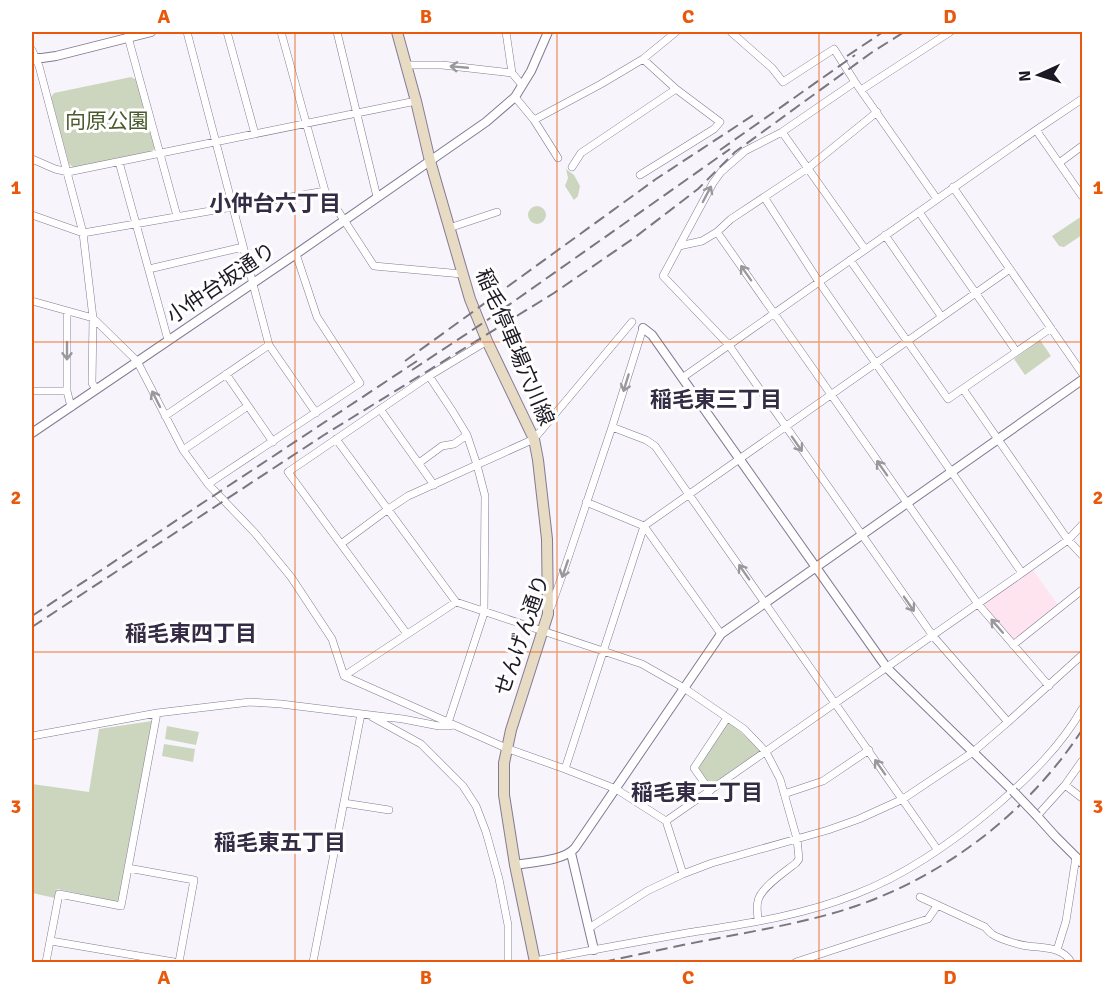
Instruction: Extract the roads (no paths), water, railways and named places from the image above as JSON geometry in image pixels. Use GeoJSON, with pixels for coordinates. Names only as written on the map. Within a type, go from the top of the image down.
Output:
{"type":"FeatureCollection","features":[{"type":"Feature","properties":{"kind":"main road","name":"稲毛停車場穴川線"},"geometry":{"type":"LineString","coordinates":[[397,32],[430,161],[470,299],[487,341],[534,439],[547,539],[548,614]]}},
{"type":"Feature","properties":{"kind":"main road","name":"せんげん通り"},"geometry":{"type":"LineString","coordinates":[[534,962],[504,795],[504,763],[510,730],[548,614]]}},
{"type":"Feature","properties":{"kind":"street"},"geometry":{"type":"LineString","coordinates":[[32,55],[56,56],[151,32]]}},
{"type":"Feature","properties":{"kind":"street"},"geometry":{"type":"LineString","coordinates":[[187,32],[269,345],[316,414]]}},
{"type":"Feature","properties":{"kind":"street"},"geometry":{"type":"LineString","coordinates":[[227,32],[255,134]]}},
{"type":"Feature","properties":{"kind":"street"},"geometry":{"type":"LineString","coordinates":[[281,32],[325,191],[374,267],[462,274]]}},
{"type":"Feature","properties":{"kind":"street"},"geometry":{"type":"LineString","coordinates":[[337,32],[377,197]]}},
{"type":"Feature","properties":{"kind":"street"},"geometry":{"type":"LineString","coordinates":[[506,32],[513,73],[522,85]]}},
{"type":"Feature","properties":{"kind":"street","name":"小仲台坂通り"},"geometry":{"type":"LineString","coordinates":[[32,433],[486,122],[515,97],[531,71],[548,32]]}},
{"type":"Feature","properties":{"kind":"street"},"geometry":{"type":"LineString","coordinates":[[534,120],[642,59],[676,32]]}},
{"type":"Feature","properties":{"kind":"street"},"geometry":{"type":"LineString","coordinates":[[731,32],[772,68],[783,82],[834,49],[937,199]]}},
{"type":"Feature","properties":{"kind":"street"},"geometry":{"type":"LineString","coordinates":[[861,90],[950,32]]}},
{"type":"Feature","properties":{"kind":"street"},"geometry":{"type":"LineString","coordinates":[[129,37],[177,216]]}},
{"type":"Feature","properties":{"kind":"street"},"geometry":{"type":"LineString","coordinates":[[32,55],[39,66],[83,233],[93,318],[92,383],[96,389]]}},
{"type":"Feature","properties":{"kind":"street"},"geometry":{"type":"LineString","coordinates":[[640,175],[714,129],[720,122],[642,59]]}},
{"type":"Feature","properties":{"kind":"street"},"geometry":{"type":"LineString","coordinates":[[406,65],[442,65],[513,73]]}},
{"type":"Feature","properties":{"kind":"street"},"geometry":{"type":"LineString","coordinates":[[855,82],[782,132],[745,151],[721,172],[663,276],[728,344],[933,636],[1008,722]]}},
{"type":"Feature","properties":{"kind":"street"},"geometry":{"type":"LineString","coordinates":[[572,167],[581,153],[676,88]]}},
{"type":"Feature","properties":{"kind":"street"},"geometry":{"type":"LineString","coordinates":[[515,97],[534,120],[558,158]]}},
{"type":"Feature","properties":{"kind":"street"},"geometry":{"type":"LineString","coordinates":[[682,378],[1083,99]]}},
{"type":"Feature","properties":{"kind":"street"},"geometry":{"type":"LineString","coordinates":[[32,159],[68,172],[416,101]]}},
{"type":"Feature","properties":{"kind":"street"},"geometry":{"type":"LineString","coordinates":[[680,246],[702,242],[717,232],[731,219],[808,168],[877,112]]}},
{"type":"Feature","properties":{"kind":"street"},"geometry":{"type":"LineString","coordinates":[[1036,130],[1083,196]]}},
{"type":"Feature","properties":{"kind":"street"},"geometry":{"type":"LineString","coordinates":[[782,132],[865,249]]}},
{"type":"Feature","properties":{"kind":"street"},"geometry":{"type":"LineString","coordinates":[[1059,163],[1083,146]]}},
{"type":"Feature","properties":{"kind":"street"},"geometry":{"type":"LineString","coordinates":[[119,162],[168,340]]}},
{"type":"Feature","properties":{"kind":"street"},"geometry":{"type":"LineString","coordinates":[[953,188],[1083,373]]}},
{"type":"Feature","properties":{"kind":"street"},"geometry":{"type":"LineString","coordinates":[[32,215],[83,233],[325,191]]}},
{"type":"Feature","properties":{"kind":"street"},"geometry":{"type":"LineString","coordinates":[[764,197],[819,282],[1022,573]]}},
{"type":"Feature","properties":{"kind":"street"},"geometry":{"type":"LineString","coordinates":[[449,228],[497,212]]}},
{"type":"Feature","properties":{"kind":"street"},"geometry":{"type":"LineString","coordinates":[[919,212],[1016,351]]}},
{"type":"Feature","properties":{"kind":"street"},"geometry":{"type":"LineString","coordinates":[[717,232],[978,604],[1049,686]]}},
{"type":"Feature","properties":{"kind":"street"},"geometry":{"type":"LineString","coordinates":[[885,236],[941,316]]}},
{"type":"Feature","properties":{"kind":"street"},"geometry":{"type":"LineString","coordinates":[[148,269],[243,247]]}},
{"type":"Feature","properties":{"kind":"street"},"geometry":{"type":"LineString","coordinates":[[208,484],[360,383],[317,317],[296,254]]}},
{"type":"Feature","properties":{"kind":"street"},"geometry":{"type":"LineString","coordinates":[[850,260],[948,399],[1051,328]]}},
{"type":"Feature","properties":{"kind":"street"},"geometry":{"type":"LineString","coordinates":[[565,769],[644,526],[1010,269]]}},
{"type":"Feature","properties":{"kind":"street"},"geometry":{"type":"LineString","coordinates":[[32,301],[93,318],[137,361],[183,450],[208,484],[255,532],[291,577],[332,639],[344,676],[506,748],[616,789],[666,821],[683,874]]}},
{"type":"Feature","properties":{"kind":"street"},"geometry":{"type":"LineString","coordinates":[[67,311],[67,391],[71,407]]}},
{"type":"Feature","properties":{"kind":"street"},"geometry":{"type":"LineString","coordinates":[[341,544],[408,496],[534,439],[632,322]]}},
{"type":"Feature","properties":{"kind":"street"},"geometry":{"type":"LineString","coordinates":[[643,328],[652,335],[887,668],[1013,791],[1079,860],[1066,921],[1057,950]]}},
{"type":"Feature","properties":{"kind":"street","name":"せんげん通り"},"geometry":{"type":"LineString","coordinates":[[548,614],[643,328]]}},
{"type":"Feature","properties":{"kind":"street"},"geometry":{"type":"LineString","coordinates":[[407,634],[288,472],[429,376],[487,341]]}},
{"type":"Feature","properties":{"kind":"street"},"geometry":{"type":"LineString","coordinates":[[165,416],[269,345]]}},
{"type":"Feature","properties":{"kind":"street"},"geometry":{"type":"LineString","coordinates":[[226,374],[273,442]]}},
{"type":"Feature","properties":{"kind":"street"},"geometry":{"type":"LineString","coordinates":[[429,376],[467,435],[484,496],[484,613],[450,724]]}},
{"type":"Feature","properties":{"kind":"street"},"geometry":{"type":"LineString","coordinates":[[515,865],[562,857],[571,853],[721,634],[1083,380]]}},
{"type":"Feature","properties":{"kind":"street"},"geometry":{"type":"LineString","coordinates":[[963,389],[1068,540],[1083,555]]}},
{"type":"Feature","properties":{"kind":"street"},"geometry":{"type":"LineString","coordinates":[[32,391],[67,391]]}},
{"type":"Feature","properties":{"kind":"street"},"geometry":{"type":"LineString","coordinates":[[183,450],[248,406]]}},
{"type":"Feature","properties":{"kind":"street"},"geometry":{"type":"LineString","coordinates":[[380,409],[434,484]]}},
{"type":"Feature","properties":{"kind":"street"},"geometry":{"type":"LineString","coordinates":[[612,427],[646,440],[655,446],[938,849]]}},
{"type":"Feature","properties":{"kind":"street"},"geometry":{"type":"LineString","coordinates":[[419,463],[442,446],[454,444],[467,435]]}},
{"type":"Feature","properties":{"kind":"street"},"geometry":{"type":"LineString","coordinates":[[336,439],[456,602],[642,664],[684,688],[744,729],[766,752],[780,779],[797,839],[799,858],[796,863],[764,888],[758,902],[758,921]]}},
{"type":"Feature","properties":{"kind":"street"},"geometry":{"type":"LineString","coordinates":[[586,502],[644,526],[721,634]]}},
{"type":"Feature","properties":{"kind":"street"},"geometry":{"type":"LineString","coordinates":[[666,821],[1022,573],[1068,540],[1083,525]]}},
{"type":"Feature","properties":{"kind":"street"},"geometry":{"type":"LineString","coordinates":[[1013,645],[1083,590]]}},
{"type":"Feature","properties":{"kind":"street"},"geometry":{"type":"LineString","coordinates":[[344,676],[456,602]]}},
{"type":"Feature","properties":{"kind":"street"},"geometry":{"type":"LineString","coordinates":[[589,928],[647,891],[712,862],[859,819],[903,799],[973,752],[1083,655]]}},
{"type":"Feature","properties":{"kind":"street"},"geometry":{"type":"LineString","coordinates":[[32,736],[157,713],[250,702],[402,718],[439,726],[450,724]]}},
{"type":"Feature","properties":{"kind":"street"},"geometry":{"type":"LineString","coordinates":[[534,962],[758,921],[823,906],[858,894],[896,875],[972,826],[1023,782],[1060,742],[1083,709]]}},
{"type":"Feature","properties":{"kind":"street"},"geometry":{"type":"LineString","coordinates":[[46,963],[60,894],[121,906],[157,713]]}},
{"type":"Feature","properties":{"kind":"street"},"geometry":{"type":"LineString","coordinates":[[313,963],[344,803],[365,714]]}},
{"type":"Feature","properties":{"kind":"street"},"geometry":{"type":"LineString","coordinates":[[365,714],[421,744],[463,786],[476,806],[499,879],[507,925],[508,963]]}},
{"type":"Feature","properties":{"kind":"street"},"geometry":{"type":"LineString","coordinates":[[710,791],[694,768],[727,718]]}},
{"type":"Feature","properties":{"kind":"street"},"geometry":{"type":"LineString","coordinates":[[784,794],[823,782],[869,750]]}},
{"type":"Feature","properties":{"kind":"street"},"geometry":{"type":"LineString","coordinates":[[1037,816],[1083,761]]}},
{"type":"Feature","properties":{"kind":"street"},"geometry":{"type":"LineString","coordinates":[[1065,785],[1083,798]]}},
{"type":"Feature","properties":{"kind":"street"},"geometry":{"type":"LineString","coordinates":[[344,803],[389,810]]}},
{"type":"Feature","properties":{"kind":"street"},"geometry":{"type":"LineString","coordinates":[[571,853],[594,950]]}},
{"type":"Feature","properties":{"kind":"street"},"geometry":{"type":"LineString","coordinates":[[128,868],[194,880],[179,963]]}},
{"type":"Feature","properties":{"kind":"street"},"geometry":{"type":"LineString","coordinates":[[920,897],[985,927],[992,934],[1006,940],[1026,946],[1057,950],[1069,958],[1071,963]]}},
{"type":"Feature","properties":{"kind":"street"},"geometry":{"type":"LineString","coordinates":[[796,963],[928,919],[938,906]]}},
{"type":"Feature","properties":{"kind":"street"},"geometry":{"type":"LineString","coordinates":[[51,941],[174,963]]}},
{"type":"Feature","properties":{"kind":"railway"},"geometry":{"type":"LineString","coordinates":[[847,56],[883,32]]}},
{"type":"Feature","properties":{"kind":"railway"},"geometry":{"type":"LineString","coordinates":[[32,627],[324,435],[554,293],[634,238],[698,189],[735,152],[871,53],[904,32]]}},
{"type":"Feature","properties":{"kind":"railway"},"geometry":{"type":"LineString","coordinates":[[720,150],[855,55]]}},
{"type":"Feature","properties":{"kind":"railway"},"geometry":{"type":"LineString","coordinates":[[405,361],[656,179],[758,112]]}},
{"type":"Feature","properties":{"kind":"railway"},"geometry":{"type":"LineString","coordinates":[[412,370],[486,321],[730,149]]}},
{"type":"Feature","properties":{"kind":"railway"},"geometry":{"type":"LineString","coordinates":[[32,616],[417,361]]}},
{"type":"Feature","properties":{"kind":"railway"},"geometry":{"type":"LineString","coordinates":[[603,962],[805,920],[856,906],[890,893],[954,858],[984,836],[1037,787],[1061,760],[1082,730]]}},
{"type":"Feature","properties":{"kind":"district","name":"小仲台六丁目"},"geometry":{"type":"Point","coordinates":[275,203]}},
{"type":"Feature","properties":{"kind":"district","name":"稲毛東三丁目"},"geometry":{"type":"Point","coordinates":[716,399]}},
{"type":"Feature","properties":{"kind":"district","name":"稲毛東四丁目"},"geometry":{"type":"Point","coordinates":[191,633]}},
{"type":"Feature","properties":{"kind":"district","name":"稲毛東二丁目"},"geometry":{"type":"Point","coordinates":[697,792]}},
{"type":"Feature","properties":{"kind":"district","name":"稲毛東五丁目"},"geometry":{"type":"Point","coordinates":[280,842]}},
{"type":"Feature","properties":{"kind":"park label","name":"向原公園"},"geometry":{"type":"Point","coordinates":[107,121]}}]}
